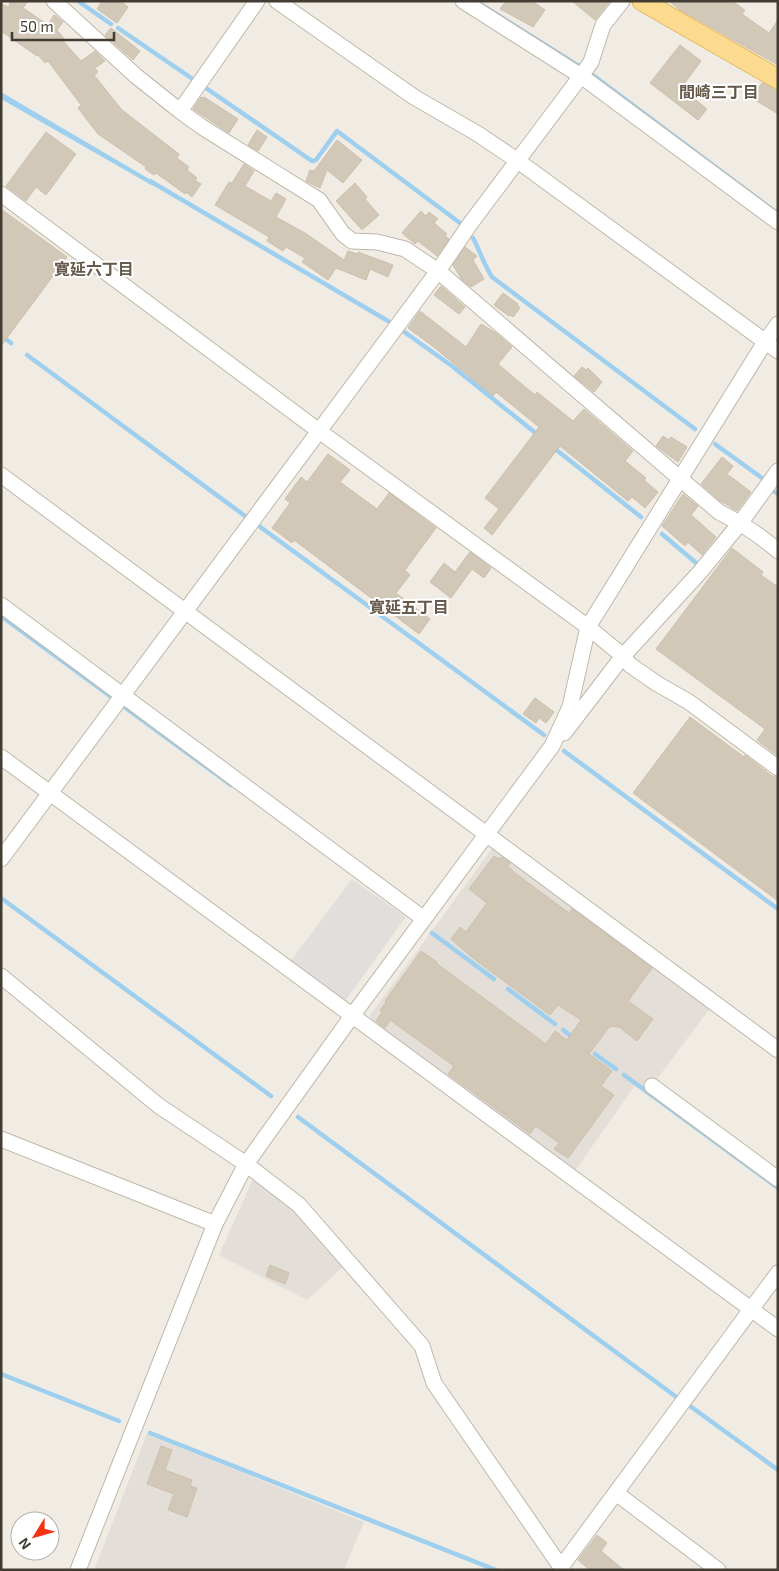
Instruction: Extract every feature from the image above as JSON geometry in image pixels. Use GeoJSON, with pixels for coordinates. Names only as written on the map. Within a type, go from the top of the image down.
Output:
{"type":"FeatureCollection","features":[{"type":"Feature","properties":{"kind":"main road"},"geometry":{"type":"LineString","coordinates":[[642,1],[778,79]]}},
{"type":"Feature","properties":{"kind":"street"},"geometry":{"type":"LineString","coordinates":[[54,1],[136,76],[180,111],[202,127],[319,200],[343,234],[352,241],[377,242],[405,249],[438,271],[719,512],[741,522],[764,538],[778,551]]}},
{"type":"Feature","properties":{"kind":"street"},"geometry":{"type":"LineString","coordinates":[[180,111],[257,1]]}},
{"type":"Feature","properties":{"kind":"street"},"geometry":{"type":"LineString","coordinates":[[277,1],[414,97],[478,134],[518,161],[778,351]]}},
{"type":"Feature","properties":{"kind":"street"},"geometry":{"type":"LineString","coordinates":[[463,1],[583,72],[778,222]]}},
{"type":"Feature","properties":{"kind":"street"},"geometry":{"type":"LineString","coordinates":[[1,859],[591,62],[603,25],[622,1]]}},
{"type":"Feature","properties":{"kind":"street"},"geometry":{"type":"LineString","coordinates":[[1,194],[588,627],[630,665],[689,702],[778,768]]}},
{"type":"Feature","properties":{"kind":"street"},"geometry":{"type":"LineString","coordinates":[[552,746],[570,707],[588,627],[679,478],[778,324]]}},
{"type":"Feature","properties":{"kind":"street"},"geometry":{"type":"LineString","coordinates":[[78,1570],[215,1224],[246,1164],[352,1016],[552,746],[577,717],[622,656],[700,572],[741,522],[778,471]]}},
{"type":"Feature","properties":{"kind":"street"},"geometry":{"type":"LineString","coordinates":[[1,475],[778,1050]]}},
{"type":"Feature","properties":{"kind":"street"},"geometry":{"type":"LineString","coordinates":[[1,605],[424,919]]}},
{"type":"Feature","properties":{"kind":"street"},"geometry":{"type":"LineString","coordinates":[[1,756],[778,1329]]}},
{"type":"Feature","properties":{"kind":"street"},"geometry":{"type":"LineString","coordinates":[[1,976],[159,1106],[246,1164],[299,1205],[422,1346],[434,1383],[562,1568],[778,1273]]}},
{"type":"Feature","properties":{"kind":"street"},"geometry":{"type":"LineString","coordinates":[[652,1086],[778,1179]]}},
{"type":"Feature","properties":{"kind":"street"},"geometry":{"type":"LineString","coordinates":[[1,1139],[215,1224]]}},
{"type":"Feature","properties":{"kind":"street"},"geometry":{"type":"LineString","coordinates":[[616,1493],[718,1570]]}},
{"type":"Feature","properties":{"kind":"shaded area"},"geometry":{"type":"Polygon","coordinates":[[[494,846],[711,1007],[648,1091],[637,1083],[574,1172],[372,1022],[370,1015],[494,846]]]}},
{"type":"Feature","properties":{"kind":"shaded area"},"geometry":{"type":"Polygon","coordinates":[[[352,879],[406,917],[345,1001],[290,962],[352,879]]]}},
{"type":"Feature","properties":{"kind":"shaded area"},"geometry":{"type":"Polygon","coordinates":[[[258,1177],[296,1209],[344,1263],[343,1267],[307,1300],[219,1255],[253,1179],[258,1177]]]}},
{"type":"Feature","properties":{"kind":"shaded area"},"geometry":{"type":"Polygon","coordinates":[[[147,1434],[364,1522],[344,1570],[94,1570],[147,1434]]]}},
{"type":"Feature","properties":{"kind":"water"},"geometry":{"type":"Polygon","coordinates":[[[469,1],[480,1],[591,71],[778,211],[778,218],[469,1]]]}},
{"type":"Feature","properties":{"kind":"water"},"geometry":{"type":"Polygon","coordinates":[[[1,92],[156,183],[153,186],[1,99],[1,92]]]}},
{"type":"Feature","properties":{"kind":"building"},"geometry":{"type":"Polygon","coordinates":[[[10,1],[28,1],[23,8],[48,25],[54,15],[63,22],[57,30],[65,40],[63,41],[81,61],[95,51],[105,61],[95,68],[98,72],[94,75],[122,110],[179,154],[177,158],[189,167],[187,170],[201,184],[192,197],[156,173],[154,175],[145,169],[146,167],[98,134],[78,108],[81,105],[48,61],[45,63],[38,55],[1,31],[1,4],[9,7],[10,1]]]}},
{"type":"Feature","properties":{"kind":"building"},"geometry":{"type":"Polygon","coordinates":[[[102,1],[121,1],[128,7],[117,23],[97,9],[102,1]]]}},
{"type":"Feature","properties":{"kind":"building"},"geometry":{"type":"Polygon","coordinates":[[[506,1],[532,1],[545,10],[533,27],[500,9],[506,1]]]}},
{"type":"Feature","properties":{"kind":"building"},"geometry":{"type":"Polygon","coordinates":[[[572,1],[610,1],[595,20],[572,1]]]}},
{"type":"Feature","properties":{"kind":"building"},"geometry":{"type":"Polygon","coordinates":[[[669,1],[732,1],[745,10],[742,14],[769,33],[778,20],[778,65],[680,10],[669,1]]]}},
{"type":"Feature","properties":{"kind":"building"},"geometry":{"type":"Polygon","coordinates":[[[111,28],[140,51],[133,60],[105,35],[111,28]]]}},
{"type":"Feature","properties":{"kind":"building"},"geometry":{"type":"Polygon","coordinates":[[[680,45],[701,61],[681,88],[707,109],[698,120],[650,83],[680,45]]]}},
{"type":"Feature","properties":{"kind":"building"},"geometry":{"type":"Polygon","coordinates":[[[762,83],[778,91],[778,114],[752,98],[762,83]]]}},
{"type":"Feature","properties":{"kind":"building"},"geometry":{"type":"Polygon","coordinates":[[[201,97],[204,97],[238,119],[229,133],[193,109],[201,97]]]}},
{"type":"Feature","properties":{"kind":"building"},"geometry":{"type":"Polygon","coordinates":[[[257,130],[267,137],[258,151],[248,145],[257,130]]]}},
{"type":"Feature","properties":{"kind":"building"},"geometry":{"type":"Polygon","coordinates":[[[46,132],[76,154],[46,195],[36,187],[26,201],[6,186],[46,132]]]}},
{"type":"Feature","properties":{"kind":"building"},"geometry":{"type":"Polygon","coordinates":[[[337,140],[362,160],[343,183],[327,170],[320,188],[306,181],[310,170],[314,171],[337,140]]]}},
{"type":"Feature","properties":{"kind":"building"},"geometry":{"type":"Polygon","coordinates":[[[244,164],[254,171],[245,186],[271,201],[276,193],[286,199],[276,217],[305,233],[344,260],[348,251],[357,254],[358,252],[393,265],[388,277],[370,269],[366,280],[336,268],[328,280],[302,262],[305,258],[286,247],[283,251],[267,241],[269,237],[215,205],[229,182],[232,183],[244,164]]]}},
{"type":"Feature","properties":{"kind":"building"},"geometry":{"type":"Polygon","coordinates":[[[355,183],[367,197],[365,199],[379,215],[362,230],[336,201],[355,183]]]}},
{"type":"Feature","properties":{"kind":"building"},"geometry":{"type":"Polygon","coordinates":[[[1,209],[67,257],[1,346],[1,209]]]}},
{"type":"Feature","properties":{"kind":"building"},"geometry":{"type":"Polygon","coordinates":[[[421,211],[426,216],[429,212],[438,219],[434,223],[447,234],[445,236],[449,239],[437,256],[418,241],[415,244],[402,233],[421,211]]]}},
{"type":"Feature","properties":{"kind":"building"},"geometry":{"type":"Polygon","coordinates":[[[465,247],[477,256],[473,260],[484,279],[471,287],[462,280],[453,265],[465,247]]]}},
{"type":"Feature","properties":{"kind":"building"},"geometry":{"type":"Polygon","coordinates":[[[441,286],[465,307],[459,314],[434,295],[441,286]]]}},
{"type":"Feature","properties":{"kind":"building"},"geometry":{"type":"Polygon","coordinates":[[[503,293],[518,304],[520,308],[513,317],[494,305],[503,293]]]}},
{"type":"Feature","properties":{"kind":"building"},"geometry":{"type":"Polygon","coordinates":[[[420,311],[466,347],[481,324],[496,333],[512,347],[498,364],[535,395],[537,392],[573,421],[584,409],[633,451],[625,461],[646,478],[644,480],[658,492],[645,508],[632,497],[628,501],[560,446],[492,535],[484,528],[499,509],[485,498],[539,427],[496,392],[493,396],[408,328],[420,311]]]}},
{"type":"Feature","properties":{"kind":"building"},"geometry":{"type":"Polygon","coordinates":[[[582,367],[586,370],[588,368],[602,382],[594,392],[574,376],[582,367]]]}},
{"type":"Feature","properties":{"kind":"building"},"geometry":{"type":"Polygon","coordinates":[[[663,436],[669,440],[671,437],[687,447],[678,462],[656,446],[663,436]]]}},
{"type":"Feature","properties":{"kind":"building"},"geometry":{"type":"Polygon","coordinates":[[[328,454],[350,470],[340,482],[377,509],[389,493],[436,528],[405,570],[410,575],[396,593],[430,619],[419,634],[294,540],[292,543],[272,528],[290,503],[285,499],[301,477],[307,482],[328,454]]]}},
{"type":"Feature","properties":{"kind":"building"},"geometry":{"type":"Polygon","coordinates":[[[722,457],[733,466],[727,474],[751,492],[737,511],[719,500],[701,484],[722,457]]]}},
{"type":"Feature","properties":{"kind":"building"},"geometry":{"type":"Polygon","coordinates":[[[683,494],[698,506],[691,515],[716,537],[702,555],[688,542],[685,546],[662,526],[683,494]]]}},
{"type":"Feature","properties":{"kind":"building"},"geometry":{"type":"Polygon","coordinates":[[[732,548],[763,572],[761,575],[778,587],[778,756],[757,740],[765,729],[656,649],[732,548]]]}},
{"type":"Feature","properties":{"kind":"building"},"geometry":{"type":"Polygon","coordinates":[[[470,552],[491,568],[484,578],[472,569],[451,598],[430,582],[444,563],[455,572],[470,552]]]}},
{"type":"Feature","properties":{"kind":"building"},"geometry":{"type":"Polygon","coordinates":[[[535,698],[554,712],[546,723],[539,718],[536,723],[523,714],[535,698]]]}},
{"type":"Feature","properties":{"kind":"building"},"geometry":{"type":"Polygon","coordinates":[[[690,717],[744,757],[745,755],[772,776],[778,777],[778,901],[633,793],[690,717]]]}},
{"type":"Feature","properties":{"kind":"building"},"geometry":{"type":"Polygon","coordinates":[[[494,856],[499,859],[501,857],[510,863],[508,866],[515,873],[569,913],[572,909],[652,968],[628,1001],[653,1019],[637,1041],[619,1027],[610,1026],[589,1054],[612,1071],[601,1086],[614,1095],[568,1158],[554,1149],[559,1143],[536,1126],[530,1134],[448,1074],[454,1066],[390,1020],[385,1028],[376,1021],[382,1012],[380,1010],[385,1001],[421,951],[546,1044],[555,1031],[567,1040],[581,1020],[558,1005],[550,1015],[474,959],[451,939],[460,927],[466,932],[487,903],[469,889],[494,856]]]}},
{"type":"Feature","properties":{"kind":"building"},"geometry":{"type":"Polygon","coordinates":[[[270,1265],[289,1273],[285,1284],[266,1276],[270,1265]]]}},
{"type":"Feature","properties":{"kind":"building"},"geometry":{"type":"Polygon","coordinates":[[[161,1446],[172,1450],[165,1470],[192,1480],[190,1486],[197,1488],[187,1517],[168,1510],[174,1494],[147,1484],[161,1446]]]}},
{"type":"Feature","properties":{"kind":"building"},"geometry":{"type":"Polygon","coordinates":[[[597,1535],[607,1543],[601,1551],[624,1570],[590,1570],[578,1560],[597,1535]]]}},
{"type":"Feature","properties":{"kind":"waterway"},"geometry":{"type":"LineString","coordinates":[[78,1],[111,24]]}},
{"type":"Feature","properties":{"kind":"waterway"},"geometry":{"type":"LineString","coordinates":[[118,28],[197,82]]}},
{"type":"Feature","properties":{"kind":"waterway"},"geometry":{"type":"LineString","coordinates":[[203,86],[312,161],[316,160],[337,131],[460,223]]}},
{"type":"Feature","properties":{"kind":"waterway"},"geometry":{"type":"LineString","coordinates":[[150,181],[388,321]]}},
{"type":"Feature","properties":{"kind":"waterway"},"geometry":{"type":"LineString","coordinates":[[473,238],[492,277],[695,429]]}},
{"type":"Feature","properties":{"kind":"waterway"},"geometry":{"type":"LineString","coordinates":[[403,331],[452,366],[538,435]]}},
{"type":"Feature","properties":{"kind":"waterway"},"geometry":{"type":"LineString","coordinates":[[2,336],[11,343]]}},
{"type":"Feature","properties":{"kind":"waterway"},"geometry":{"type":"LineString","coordinates":[[27,355],[245,516]]}},
{"type":"Feature","properties":{"kind":"waterway"},"geometry":{"type":"LineString","coordinates":[[715,444],[762,478]]}},
{"type":"Feature","properties":{"kind":"waterway"},"geometry":{"type":"LineString","coordinates":[[554,448],[641,517]]}},
{"type":"Feature","properties":{"kind":"waterway"},"geometry":{"type":"LineString","coordinates":[[259,526],[544,735]]}},
{"type":"Feature","properties":{"kind":"waterway"},"geometry":{"type":"LineString","coordinates":[[662,534],[695,562]]}},
{"type":"Feature","properties":{"kind":"waterway"},"geometry":{"type":"LineString","coordinates":[[1,616],[110,696]]}},
{"type":"Feature","properties":{"kind":"waterway"},"geometry":{"type":"LineString","coordinates":[[123,706],[231,785]]}},
{"type":"Feature","properties":{"kind":"waterway"},"geometry":{"type":"LineString","coordinates":[[564,751],[778,909]]}},
{"type":"Feature","properties":{"kind":"waterway"},"geometry":{"type":"LineString","coordinates":[[1,898],[271,1096]]}},
{"type":"Feature","properties":{"kind":"waterway"},"geometry":{"type":"LineString","coordinates":[[432,933],[494,979]]}},
{"type":"Feature","properties":{"kind":"waterway"},"geometry":{"type":"LineString","coordinates":[[508,989],[555,1024]]}},
{"type":"Feature","properties":{"kind":"waterway"},"geometry":{"type":"LineString","coordinates":[[563,1030],[574,1038]]}},
{"type":"Feature","properties":{"kind":"waterway"},"geometry":{"type":"LineString","coordinates":[[595,1054],[616,1069]]}},
{"type":"Feature","properties":{"kind":"waterway"},"geometry":{"type":"LineString","coordinates":[[624,1075],[778,1188]]}},
{"type":"Feature","properties":{"kind":"waterway"},"geometry":{"type":"LineString","coordinates":[[298,1117],[675,1396]]}},
{"type":"Feature","properties":{"kind":"waterway"},"geometry":{"type":"LineString","coordinates":[[1,1374],[119,1421]]}},
{"type":"Feature","properties":{"kind":"waterway"},"geometry":{"type":"LineString","coordinates":[[690,1406],[778,1470]]}},
{"type":"Feature","properties":{"kind":"waterway"},"geometry":{"type":"LineString","coordinates":[[150,1433],[496,1570]]}},
{"type":"Feature","properties":{"kind":"district","name":"間崎三丁目"},"geometry":{"type":"Point","coordinates":[719,92]}},
{"type":"Feature","properties":{"kind":"district","name":"寛延六丁目"},"geometry":{"type":"Point","coordinates":[94,269]}},
{"type":"Feature","properties":{"kind":"district","name":"寛延五丁目"},"geometry":{"type":"Point","coordinates":[409,607]}}]}
